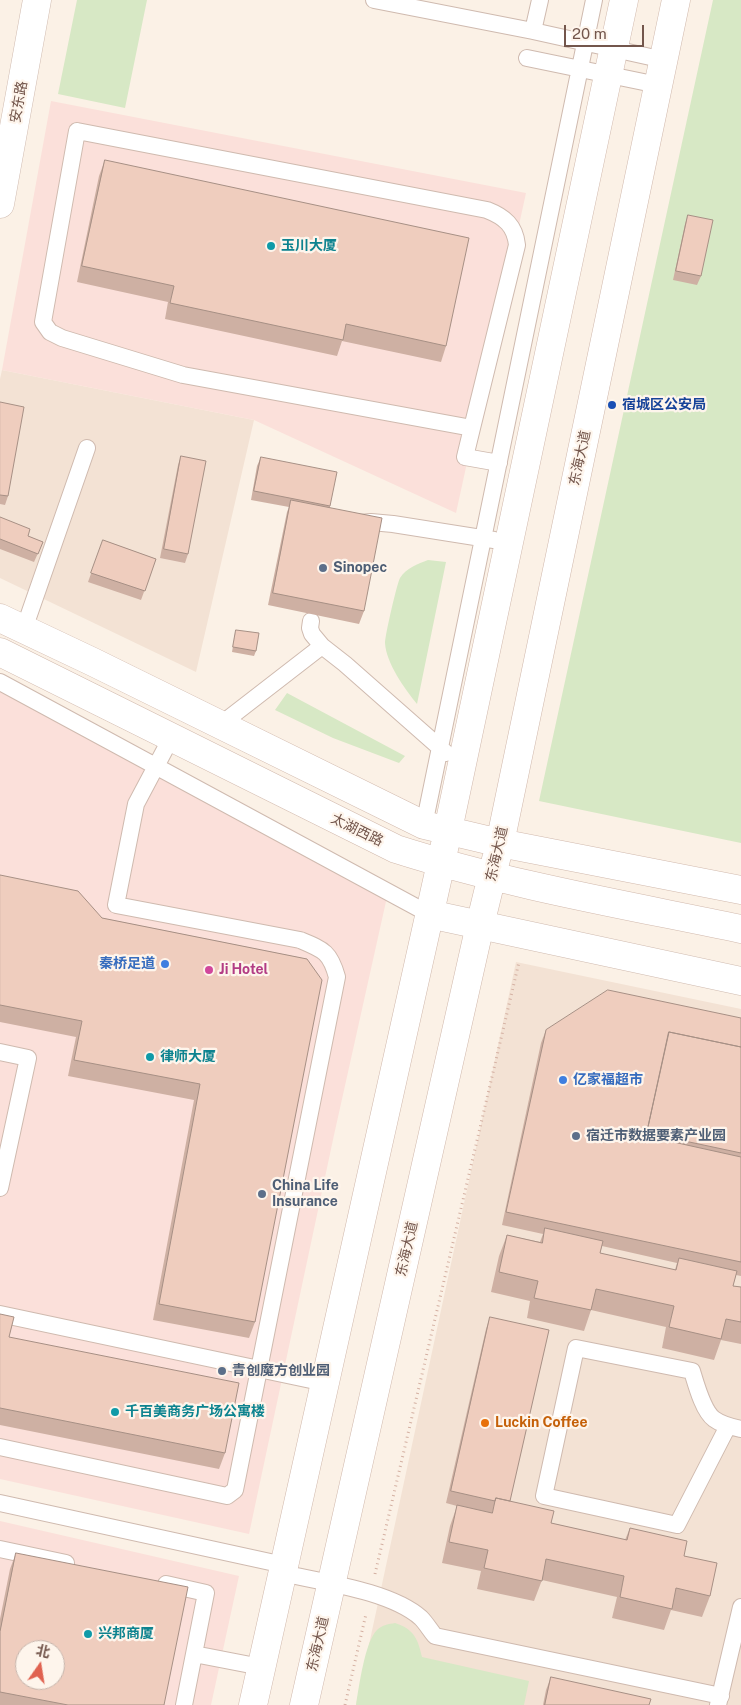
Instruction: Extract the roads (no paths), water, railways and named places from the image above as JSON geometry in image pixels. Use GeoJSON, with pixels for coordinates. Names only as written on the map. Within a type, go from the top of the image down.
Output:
{"type":"FeatureCollection","features":[{"type":"Feature","properties":{"kind":"street","name":"安东路"},"geometry":{"type":"LineString","coordinates":[[0,204],[37,0]]}},
{"type":"Feature","properties":{"kind":"street"},"geometry":{"type":"LineString","coordinates":[[253,1705],[441,863],[436,828],[461,767],[496,541],[611,62],[624,0]]}},
{"type":"Feature","properties":{"kind":"street","name":"东海大道"},"geometry":{"type":"LineString","coordinates":[[304,1705],[500,843],[676,0]]}},
{"type":"Feature","properties":{"kind":"street"},"geometry":{"type":"LineString","coordinates":[[0,618],[436,828],[500,843],[741,890]]}},
{"type":"Feature","properties":{"kind":"street","name":"太湖西路"},"geometry":{"type":"LineString","coordinates":[[0,652],[396,850],[492,876],[741,930]]}},
{"type":"Feature","properties":{"kind":"street"},"geometry":{"type":"LineString","coordinates":[[429,914],[741,981]]}},
{"type":"Feature","properties":{"kind":"lane"},"geometry":{"type":"LineString","coordinates":[[374,0],[413,4],[586,42],[611,62],[661,73]]}},
{"type":"Feature","properties":{"kind":"lane"},"geometry":{"type":"LineString","coordinates":[[533,31],[540,0]]}},
{"type":"Feature","properties":{"kind":"lane"},"geometry":{"type":"LineString","coordinates":[[436,828],[440,748],[496,541],[499,463],[594,0]]}},
{"type":"Feature","properties":{"kind":"lane"},"geometry":{"type":"LineString","coordinates":[[528,58],[580,69],[611,62],[661,73]]}},
{"type":"Feature","properties":{"kind":"lane"},"geometry":{"type":"LineString","coordinates":[[472,428],[183,375],[62,338],[50,332],[43,322],[77,131],[487,210],[498,214],[506,220],[514,230],[517,245],[465,457],[499,463]]}},
{"type":"Feature","properties":{"kind":"lane"},"geometry":{"type":"LineString","coordinates":[[24,629],[87,448]]}},
{"type":"Feature","properties":{"kind":"lane"},"geometry":{"type":"LineString","coordinates":[[350,524],[371,522],[393,524],[496,541]]}},
{"type":"Feature","properties":{"kind":"lane"},"geometry":{"type":"LineString","coordinates":[[311,621],[310,628],[312,634],[322,646],[345,664],[461,767]]}},
{"type":"Feature","properties":{"kind":"lane"},"geometry":{"type":"LineString","coordinates":[[220,725],[322,646]]}},
{"type":"Feature","properties":{"kind":"lane"},"geometry":{"type":"LineString","coordinates":[[0,682],[429,914]]}},
{"type":"Feature","properties":{"kind":"lane"},"geometry":{"type":"LineString","coordinates":[[0,1447],[227,1496],[235,1490],[337,977],[333,962],[322,949],[300,940],[116,904],[136,804],[171,738]]}},
{"type":"Feature","properties":{"kind":"lane"},"geometry":{"type":"LineString","coordinates":[[0,1052],[28,1058],[0,1188]]}},
{"type":"Feature","properties":{"kind":"lane"},"geometry":{"type":"LineString","coordinates":[[0,1314],[325,1383]]}},
{"type":"Feature","properties":{"kind":"lane"},"geometry":{"type":"LineString","coordinates":[[576,1348],[692,1371],[698,1392],[713,1419],[735,1428],[677,1525],[544,1496],[576,1348]]}},
{"type":"Feature","properties":{"kind":"lane"},"geometry":{"type":"LineString","coordinates":[[0,1503],[283,1569],[331,1584],[371,1593],[401,1605],[420,1618],[435,1636],[719,1700],[741,1607]]}},
{"type":"Feature","properties":{"kind":"lane"},"geometry":{"type":"LineString","coordinates":[[0,1549],[84,1567]]}},
{"type":"Feature","properties":{"kind":"lane"},"geometry":{"type":"LineString","coordinates":[[150,1581],[206,1593],[184,1705]]}},
{"type":"Feature","properties":{"kind":"lane"},"geometry":{"type":"LineString","coordinates":[[194,1654],[262,1667]]}},
{"type":"Feature","properties":{"kind":"place","name":"玉川大厦"},"geometry":{"type":"Point","coordinates":[271,246]}},
{"type":"Feature","properties":{"kind":"place","name":"宿城区公安局"},"geometry":{"type":"Point","coordinates":[612,405]}},
{"type":"Feature","properties":{"kind":"place","name":"Sinopec"},"geometry":{"type":"Point","coordinates":[323,568]}},
{"type":"Feature","properties":{"kind":"place","name":"秦桥足道"},"geometry":{"type":"Point","coordinates":[165,964]}},
{"type":"Feature","properties":{"kind":"place","name":"Ji Hotel"},"geometry":{"type":"Point","coordinates":[209,970]}},
{"type":"Feature","properties":{"kind":"place","name":"律师大厦"},"geometry":{"type":"Point","coordinates":[150,1057]}},
{"type":"Feature","properties":{"kind":"place","name":"亿家福超市"},"geometry":{"type":"Point","coordinates":[563,1080]}},
{"type":"Feature","properties":{"kind":"place","name":"宿迁市数据要素产业园"},"geometry":{"type":"Point","coordinates":[576,1136]}},
{"type":"Feature","properties":{"kind":"place","name":"China Life Insurance"},"geometry":{"type":"Point","coordinates":[262,1194]}},
{"type":"Feature","properties":{"kind":"place","name":"青创魔方创业园"},"geometry":{"type":"Point","coordinates":[222,1371]}},
{"type":"Feature","properties":{"kind":"place","name":"千百美商务广场公寓楼"},"geometry":{"type":"Point","coordinates":[115,1412]}},
{"type":"Feature","properties":{"kind":"place","name":"Luckin Coffee"},"geometry":{"type":"Point","coordinates":[485,1423]}},
{"type":"Feature","properties":{"kind":"place","name":"兴邦商厦"},"geometry":{"type":"Point","coordinates":[88,1634]}}]}
